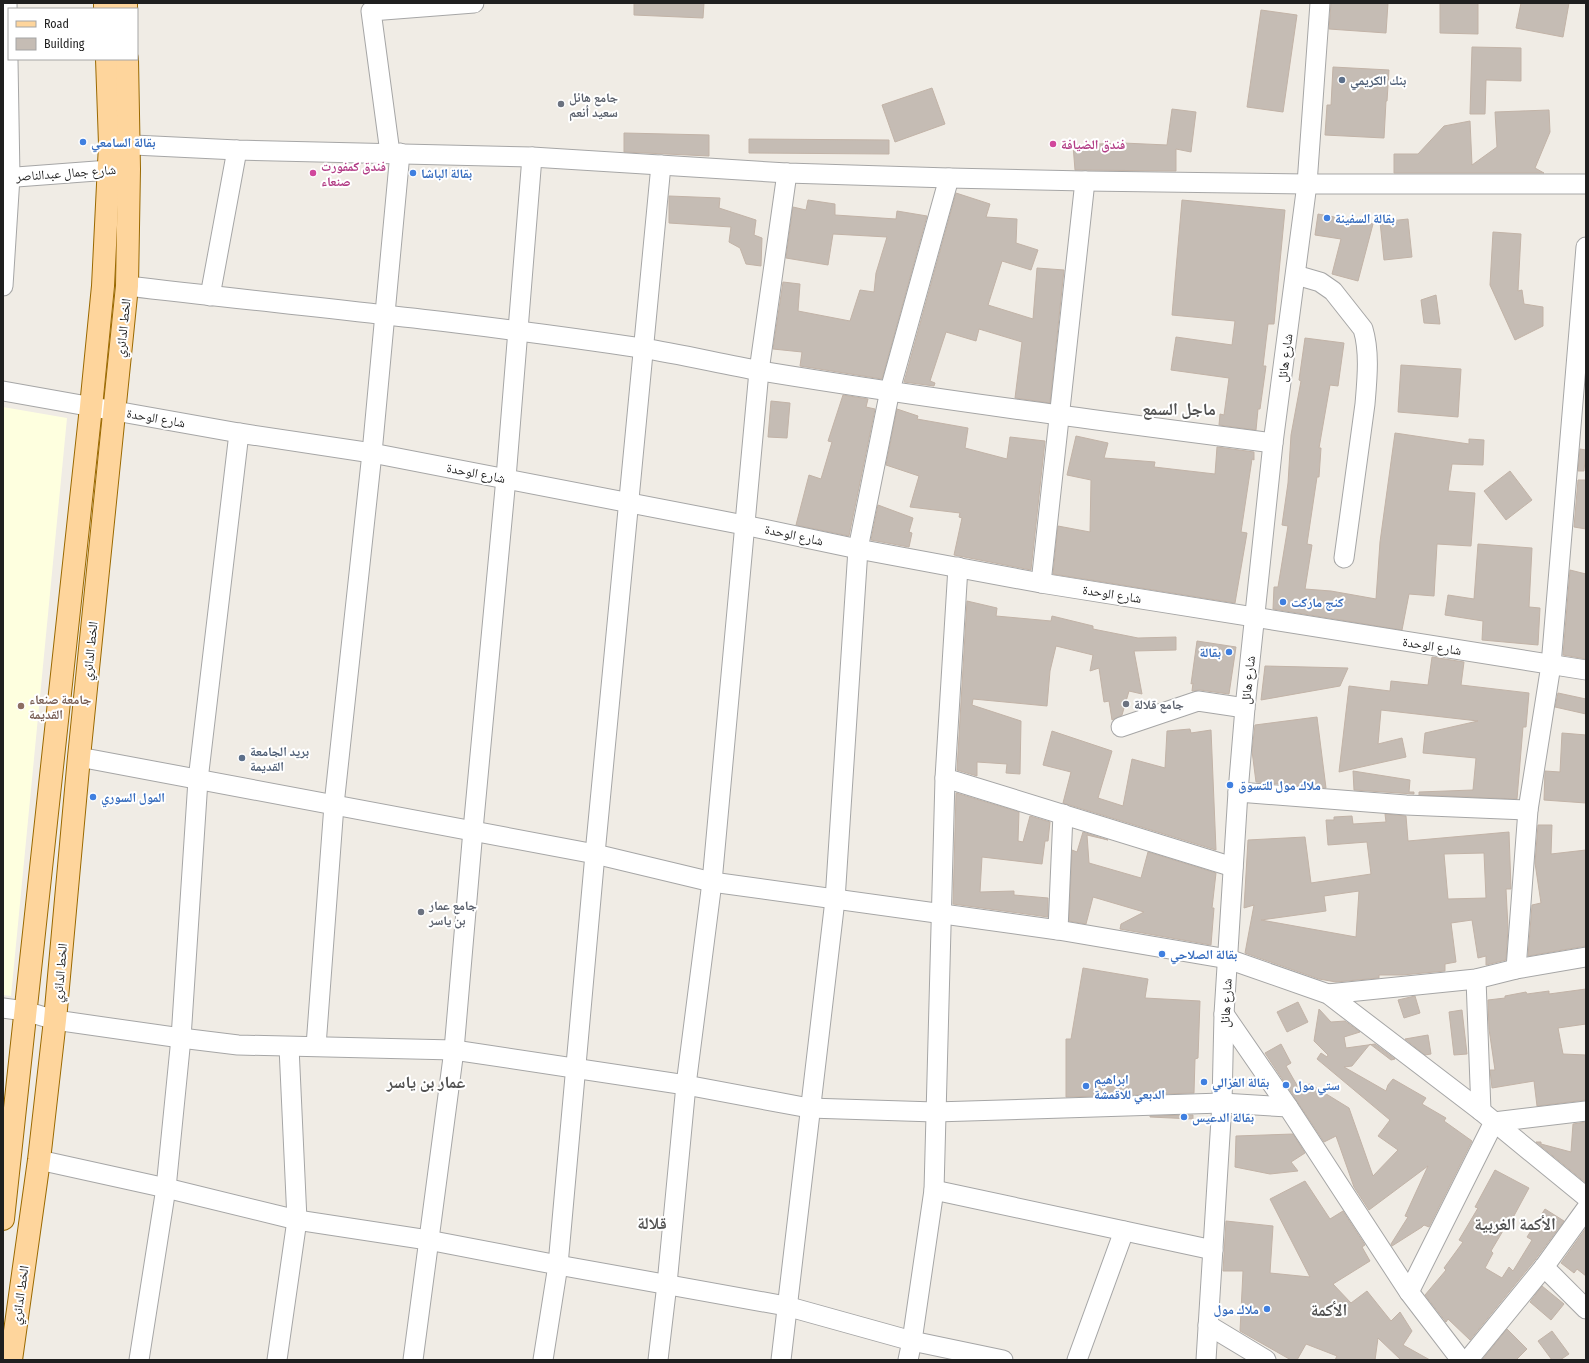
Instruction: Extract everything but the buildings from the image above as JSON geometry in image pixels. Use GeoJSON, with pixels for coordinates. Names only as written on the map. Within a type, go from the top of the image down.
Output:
{"type":"FeatureCollection","features":[{"type":"Feature","properties":{"kind":"main road","name":"الخط الدائري"},"geometry":{"type":"LineString","coordinates":[[107,60],[119,144]]}},
{"type":"Feature","properties":{"kind":"main road","name":"الخط الدائري"},"geometry":{"type":"LineString","coordinates":[[11,1360],[39,1160],[55,1020],[127,286],[119,169],[119,144],[126,60]]}},
{"type":"Feature","properties":{"kind":"main road","name":"الخط الدائري"},"geometry":{"type":"LineString","coordinates":[[3,1219],[7,1151],[25,1011],[103,286],[119,169]]}},
{"type":"Feature","properties":{"kind":"street"},"geometry":{"type":"LineString","coordinates":[[3,286],[7,178],[7,3]]}},
{"type":"Feature","properties":{"kind":"street"},"geometry":{"type":"LineString","coordinates":[[316,1046],[334,805],[372,453],[385,314],[395,153],[371,11],[474,3]]}},
{"type":"Feature","properties":{"kind":"street","name":"شارع هائل"},"geometry":{"type":"LineString","coordinates":[[1206,1360],[1222,1103],[1224,1014],[1238,792],[1245,708],[1273,444],[1307,184],[1320,3]]}},
{"type":"Feature","properties":{"kind":"street"},"geometry":{"type":"LineString","coordinates":[[119,144],[237,150],[532,157],[787,173],[949,178],[1307,184],[1586,184]]}},
{"type":"Feature","properties":{"kind":"street"},"geometry":{"type":"LineString","coordinates":[[210,296],[237,150]]}},
{"type":"Feature","properties":{"kind":"street"},"geometry":{"type":"LineString","coordinates":[[413,1360],[454,1050],[506,478],[532,157]]}},
{"type":"Feature","properties":{"kind":"street"},"geometry":{"type":"LineString","coordinates":[[543,1360],[558,1265],[595,854],[630,502],[661,165]]}},
{"type":"Feature","properties":{"kind":"street","name":"شارع جمال عبدالناصر"},"geometry":{"type":"LineString","coordinates":[[7,178],[119,169]]}},
{"type":"Feature","properties":{"kind":"street"},"geometry":{"type":"LineString","coordinates":[[658,1360],[667,1284],[686,1085],[712,882],[759,371],[787,173]]}},
{"type":"Feature","properties":{"kind":"street"},"geometry":{"type":"LineString","coordinates":[[781,1360],[809,1108],[835,900],[858,548],[890,390],[949,178]]}},
{"type":"Feature","properties":{"kind":"street"},"geometry":{"type":"LineString","coordinates":[[1041,583],[1085,181]]}},
{"type":"Feature","properties":{"kind":"street"},"geometry":{"type":"LineString","coordinates":[[1516,969],[1528,810],[1551,665],[1586,247]]}},
{"type":"Feature","properties":{"kind":"street"},"geometry":{"type":"LineString","coordinates":[[1296,275],[1320,282],[1333,291],[1363,329],[1365,337],[1367,379],[1365,404],[1344,558]]}},
{"type":"Feature","properties":{"kind":"street"},"geometry":{"type":"LineString","coordinates":[[127,286],[385,314],[518,331],[644,349],[759,371],[1059,416],[1273,444]]}},
{"type":"Feature","properties":{"kind":"street","name":"شارع الوحدة"},"geometry":{"type":"LineString","coordinates":[[3,391],[239,433],[372,453],[1041,583],[1586,670]]}},
{"type":"Feature","properties":{"kind":"street"},"geometry":{"type":"LineString","coordinates":[[139,1360],[166,1188],[181,1038],[198,780],[239,433]]}},
{"type":"Feature","properties":{"kind":"street"},"geometry":{"type":"LineString","coordinates":[[908,1360],[934,1190],[935,1112],[946,778],[958,567]]}},
{"type":"Feature","properties":{"kind":"street"},"geometry":{"type":"LineString","coordinates":[[1121,727],[1198,701],[1245,708]]}},
{"type":"Feature","properties":{"kind":"street"},"geometry":{"type":"LineString","coordinates":[[80,757],[595,854],[712,882],[1058,930],[1228,959],[1328,994],[1488,1116],[1586,1197]]}},
{"type":"Feature","properties":{"kind":"street"},"geometry":{"type":"LineString","coordinates":[[946,778],[1234,866]]}},
{"type":"Feature","properties":{"kind":"street"},"geometry":{"type":"LineString","coordinates":[[1238,792],[1406,805],[1528,810]]}},
{"type":"Feature","properties":{"kind":"street"},"geometry":{"type":"LineString","coordinates":[[1058,930],[1063,814]]}},
{"type":"Feature","properties":{"kind":"street"},"geometry":{"type":"LineString","coordinates":[[1328,994],[1476,979],[1516,969],[1586,957]]}},
{"type":"Feature","properties":{"kind":"street"},"geometry":{"type":"LineString","coordinates":[[1409,1292],[1488,1116],[1476,979]]}},
{"type":"Feature","properties":{"kind":"street"},"geometry":{"type":"LineString","coordinates":[[3,1008],[25,1011],[55,1020],[238,1045],[454,1050],[686,1085],[809,1108],[935,1112],[1222,1103],[1288,1107]]}},
{"type":"Feature","properties":{"kind":"street"},"geometry":{"type":"LineString","coordinates":[[1224,1014],[1288,1107],[1409,1292],[1461,1360]]}},
{"type":"Feature","properties":{"kind":"street"},"geometry":{"type":"LineString","coordinates":[[277,1360],[297,1220],[289,1047]]}},
{"type":"Feature","properties":{"kind":"street"},"geometry":{"type":"LineString","coordinates":[[1488,1116],[1586,1111]]}},
{"type":"Feature","properties":{"kind":"street"},"geometry":{"type":"LineString","coordinates":[[39,1160],[166,1188],[297,1220],[428,1240],[786,1306],[912,1341],[1003,1360]]}},
{"type":"Feature","properties":{"kind":"street"},"geometry":{"type":"LineString","coordinates":[[934,1190],[1213,1250]]}},
{"type":"Feature","properties":{"kind":"street"},"geometry":{"type":"LineString","coordinates":[[1468,1360],[1544,1267],[1586,1209]]}},
{"type":"Feature","properties":{"kind":"street"},"geometry":{"type":"LineString","coordinates":[[1077,1360],[1124,1231]]}},
{"type":"Feature","properties":{"kind":"street"},"geometry":{"type":"LineString","coordinates":[[1544,1267],[1586,1309]]}},
{"type":"Feature","properties":{"kind":"street"},"geometry":{"type":"LineString","coordinates":[[1208,1325],[1266,1360]]}},
{"type":"Feature","properties":{"kind":"shaded area","name":"جامعة صنعاء القديمة"},"geometry":{"type":"Polygon","coordinates":[[[3,407],[67,418],[11,996],[3,995],[3,407]]]}},
{"type":"Feature","properties":{"kind":"place","name":"بنك الكريمي"},"geometry":{"type":"Point","coordinates":[1342,80]}},
{"type":"Feature","properties":{"kind":"place","name":"جامع هائل سعيد أنعم"},"geometry":{"type":"Point","coordinates":[561,104]}},
{"type":"Feature","properties":{"kind":"place","name":"بقالة السامعي"},"geometry":{"type":"Point","coordinates":[83,142]}},
{"type":"Feature","properties":{"kind":"place","name":"فندق الضيافة"},"geometry":{"type":"Point","coordinates":[1053,144]}},
{"type":"Feature","properties":{"kind":"place","name":"فندق كمفورت صنعاء"},"geometry":{"type":"Point","coordinates":[313,173]}},
{"type":"Feature","properties":{"kind":"place","name":"بقالة الباشا"},"geometry":{"type":"Point","coordinates":[413,173]}},
{"type":"Feature","properties":{"kind":"place","name":"بقالة السفينة"},"geometry":{"type":"Point","coordinates":[1327,218]}},
{"type":"Feature","properties":{"kind":"place","name":"كنج ماركت"},"geometry":{"type":"Point","coordinates":[1283,602]}},
{"type":"Feature","properties":{"kind":"place","name":"بقالة"},"geometry":{"type":"Point","coordinates":[1229,652]}},
{"type":"Feature","properties":{"kind":"place","name":"جامع قلالة"},"geometry":{"type":"Point","coordinates":[1126,704]}},
{"type":"Feature","properties":{"kind":"place","name":"جامعة صنعاء القديمة"},"geometry":{"type":"Point","coordinates":[21,706]}},
{"type":"Feature","properties":{"kind":"place","name":"بريد الجامعة القديمة"},"geometry":{"type":"Point","coordinates":[242,758]}},
{"type":"Feature","properties":{"kind":"place","name":"ملاك مول للتسوق"},"geometry":{"type":"Point","coordinates":[1230,785]}},
{"type":"Feature","properties":{"kind":"place","name":"المول السوري"},"geometry":{"type":"Point","coordinates":[93,797]}},
{"type":"Feature","properties":{"kind":"place","name":"جامع عمار بن ياسر"},"geometry":{"type":"Point","coordinates":[421,912]}},
{"type":"Feature","properties":{"kind":"place","name":"بقالة الصلاحي"},"geometry":{"type":"Point","coordinates":[1162,954]}},
{"type":"Feature","properties":{"kind":"place","name":"بقالة الغزالي"},"geometry":{"type":"Point","coordinates":[1204,1082]}},
{"type":"Feature","properties":{"kind":"place","name":"ستي مول"},"geometry":{"type":"Point","coordinates":[1286,1085]}},
{"type":"Feature","properties":{"kind":"place","name":"ابراهيم الدبعي للاقمشة"},"geometry":{"type":"Point","coordinates":[1086,1086]}},
{"type":"Feature","properties":{"kind":"place","name":"بقالة الدعيس"},"geometry":{"type":"Point","coordinates":[1184,1117]}},
{"type":"Feature","properties":{"kind":"place","name":"ملاك مول"},"geometry":{"type":"Point","coordinates":[1267,1309]}},
{"type":"Feature","properties":{"kind":"district","name":"ماجل السمع"},"geometry":{"type":"Point","coordinates":[1179,409]}},
{"type":"Feature","properties":{"kind":"district","name":"عمار بن ياسر"},"geometry":{"type":"Point","coordinates":[426,1082]}},
{"type":"Feature","properties":{"kind":"district","name":"قلالة"},"geometry":{"type":"Point","coordinates":[652,1223]}},
{"type":"Feature","properties":{"kind":"district","name":"الأكمة الغربية"},"geometry":{"type":"Point","coordinates":[1515,1224]}},
{"type":"Feature","properties":{"kind":"district","name":"الأكمة"},"geometry":{"type":"Point","coordinates":[1329,1310]}}]}
